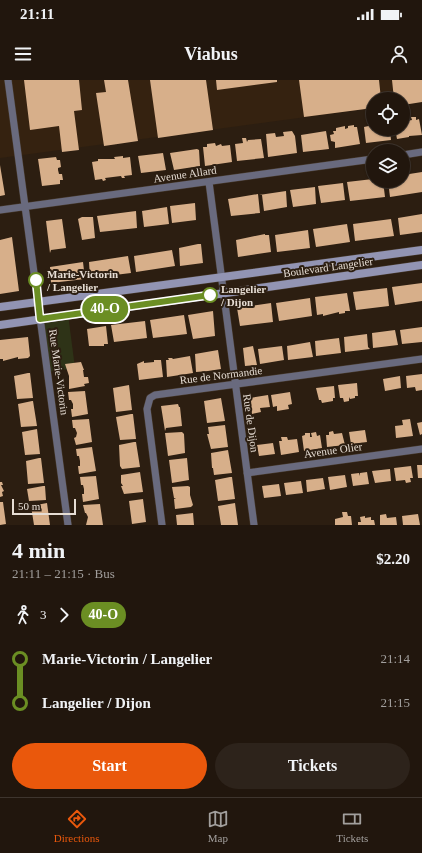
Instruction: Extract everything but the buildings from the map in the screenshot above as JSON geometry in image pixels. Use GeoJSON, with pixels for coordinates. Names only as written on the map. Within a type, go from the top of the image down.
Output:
{"type":"FeatureCollection","features":[{"type":"Feature","properties":{"kind":"main road","name":"Boulevard Langelier"},"geometry":{"type":"LineString","coordinates":[[0,308],[422,250]]}},
{"type":"Feature","properties":{"kind":"main road","name":"Boulevard Langelier"},"geometry":{"type":"LineString","coordinates":[[0,325],[422,265]]}},
{"type":"Feature","properties":{"kind":"street","name":"Rue Marie-Victorin"},"geometry":{"type":"LineString","coordinates":[[8,80],[68,525]]}},
{"type":"Feature","properties":{"kind":"street"},"geometry":{"type":"LineString","coordinates":[[410,154],[422,152]]}},
{"type":"Feature","properties":{"kind":"street","name":"Avenue Allard"},"geometry":{"type":"LineString","coordinates":[[0,210],[366,160]]}},
{"type":"Feature","properties":{"kind":"street","name":"Rue de Dijon"},"geometry":{"type":"LineString","coordinates":[[208,182],[254,525]]}},
{"type":"Feature","properties":{"kind":"street","name":"Rue de Normandie"},"geometry":{"type":"LineString","coordinates":[[162,525],[147,404],[150,398],[160,393],[422,359]]}},
{"type":"Feature","properties":{"kind":"street","name":"Avenue Olier"},"geometry":{"type":"LineString","coordinates":[[247,473],[422,449]]}},
{"type":"Feature","properties":{"kind":"shaded area"},"geometry":{"type":"Polygon","coordinates":[[[0,80],[422,80],[410,92],[366,92],[366,109],[0,158],[0,80]]]}},
{"type":"Feature","properties":{"kind":"green space"},"geometry":{"type":"Polygon","coordinates":[[[68,314],[75,368],[48,372],[40,319],[68,314]]]}},
{"type":"Feature","properties":{"kind":"bus line","name":"40-O"},"geometry":{"type":"LineString","coordinates":[[36,280],[40,319],[210,295]]}},
{"type":"Feature","properties":{"kind":"place","name":"Marie-Victorin / Langelier"},"geometry":{"type":"Point","coordinates":[36,280]}},
{"type":"Feature","properties":{"kind":"place","name":"Langelier / Dijon"},"geometry":{"type":"Point","coordinates":[210,295]}}]}
